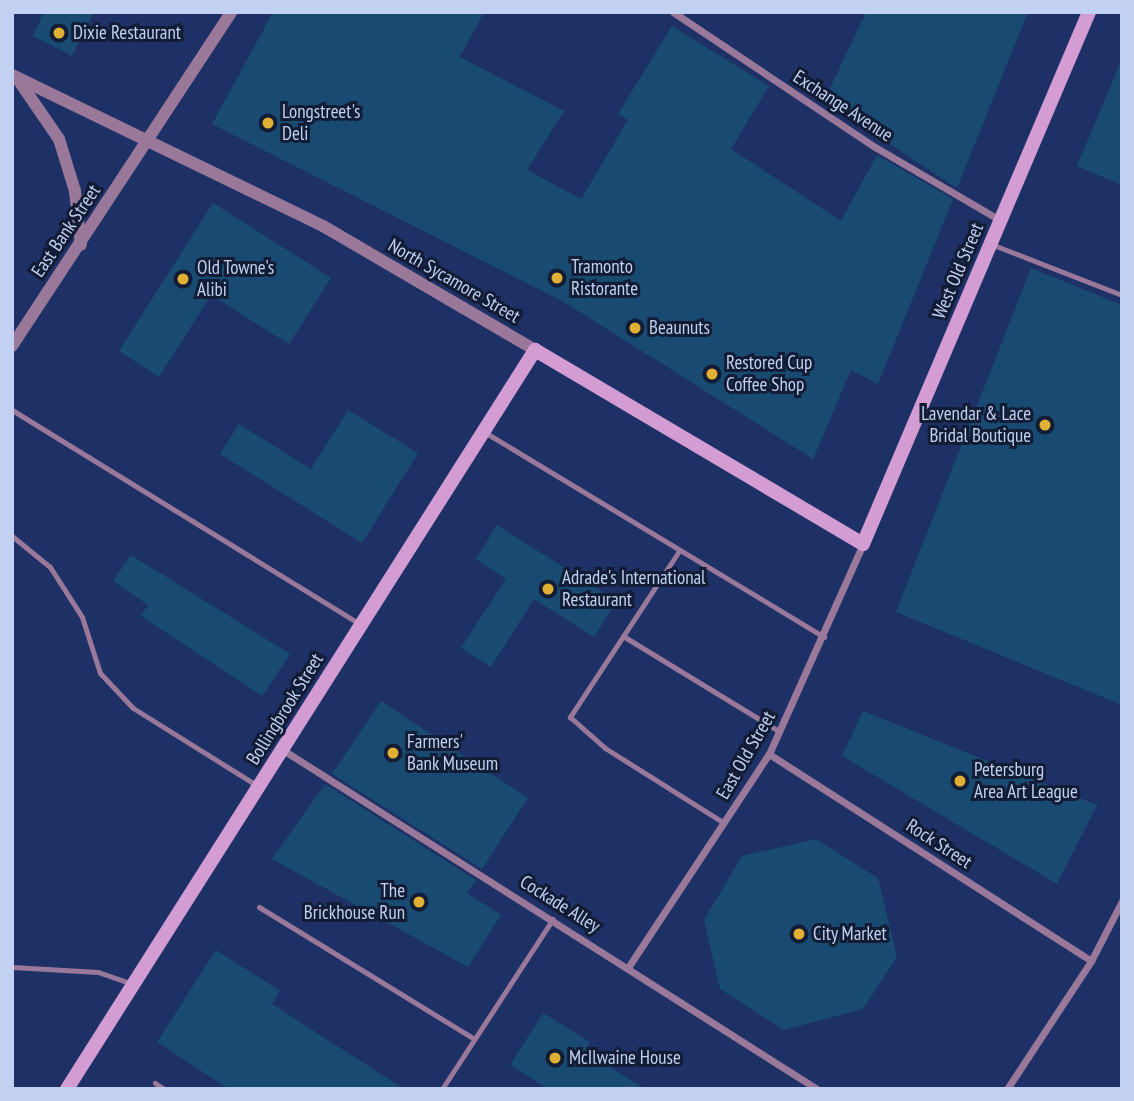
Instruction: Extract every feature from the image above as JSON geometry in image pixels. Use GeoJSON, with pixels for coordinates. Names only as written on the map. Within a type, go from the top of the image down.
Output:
{"type":"FeatureCollection","features":[{"type":"Feature","properties":{"kind":"main road","name":"West Old Street"},"geometry":{"type":"LineString","coordinates":[[863,544],[1089,12]]}},
{"type":"Feature","properties":{"kind":"main road","name":"Bollingbrook Street"},"geometry":{"type":"LineString","coordinates":[[67,1089],[486,433],[535,350]]}},
{"type":"Feature","properties":{"kind":"main road","name":"North Sycamore Street"},"geometry":{"type":"LineString","coordinates":[[535,350],[863,544]]}},
{"type":"Feature","properties":{"kind":"street","name":"East Bank Street"},"geometry":{"type":"LineString","coordinates":[[12,346],[152,138],[230,12]]}},
{"type":"Feature","properties":{"kind":"street","name":"Exchange Avenue"},"geometry":{"type":"LineString","coordinates":[[673,12],[875,147],[1000,220]]}},
{"type":"Feature","properties":{"kind":"street","name":"North Sycamore Street"},"geometry":{"type":"LineString","coordinates":[[15,76],[152,138],[323,226],[535,350]]}},
{"type":"Feature","properties":{"kind":"street"},"geometry":{"type":"LineString","coordinates":[[15,76],[59,139],[75,191],[81,245]]}},
{"type":"Feature","properties":{"kind":"street","name":"East Old Street"},"geometry":{"type":"LineString","coordinates":[[629,966],[769,754],[824,637],[863,544]]}},
{"type":"Feature","properties":{"kind":"street","name":"Cockade Alley"},"geometry":{"type":"LineString","coordinates":[[283,750],[629,966],[817,1089]]}},
{"type":"Feature","properties":{"kind":"street","name":"Rock Street"},"geometry":{"type":"LineString","coordinates":[[769,754],[1091,961]]}},
{"type":"Feature","properties":{"kind":"street"},"geometry":{"type":"LineString","coordinates":[[1007,1089],[1091,961],[1122,901]]}},
{"type":"Feature","properties":{"kind":"lane"},"geometry":{"type":"LineString","coordinates":[[990,243],[1122,295]]}},
{"type":"Feature","properties":{"kind":"lane"},"geometry":{"type":"LineString","coordinates":[[12,410],[361,625]]}},
{"type":"Feature","properties":{"kind":"lane"},"geometry":{"type":"LineString","coordinates":[[486,433],[824,637]]}},
{"type":"Feature","properties":{"kind":"lane"},"geometry":{"type":"LineString","coordinates":[[12,536],[50,567],[82,617],[100,673],[133,708],[259,787]]}},
{"type":"Feature","properties":{"kind":"lane"},"geometry":{"type":"LineString","coordinates":[[679,551],[570,717],[605,748],[724,823]]}},
{"type":"Feature","properties":{"kind":"lane"},"geometry":{"type":"LineString","coordinates":[[623,636],[780,732]]}},
{"type":"Feature","properties":{"kind":"lane"},"geometry":{"type":"LineString","coordinates":[[259,907],[474,1039]]}},
{"type":"Feature","properties":{"kind":"lane"},"geometry":{"type":"LineString","coordinates":[[442,1089],[553,919]]}},
{"type":"Feature","properties":{"kind":"lane"},"geometry":{"type":"LineString","coordinates":[[12,967],[99,972],[133,984]]}},
{"type":"Feature","properties":{"kind":"lane"},"geometry":{"type":"LineString","coordinates":[[155,1083],[164,1089]]}},
{"type":"Feature","properties":{"kind":"building","name":"Dixie Restaurant"},"geometry":{"type":"Polygon","coordinates":[[[44,12],[94,12],[72,56],[33,36],[44,12]]]}},
{"type":"Feature","properties":{"kind":"building"},"geometry":{"type":"Polygon","coordinates":[[[273,12],[484,12],[460,57],[564,111],[527,170],[581,199],[628,120],[618,114],[672,26],[769,86],[731,149],[841,221],[877,155],[953,199],[878,384],[851,370],[813,459],[564,302],[212,124],[273,12]]]}},
{"type":"Feature","properties":{"kind":"building"},"geometry":{"type":"Polygon","coordinates":[[[866,12],[1028,12],[957,188],[824,101],[866,12]]]}},
{"type":"Feature","properties":{"kind":"building"},"geometry":{"type":"Polygon","coordinates":[[[1122,61],[1122,185],[1077,166],[1122,61]]]}},
{"type":"Feature","properties":{"kind":"building"},"geometry":{"type":"Polygon","coordinates":[[[213,203],[331,278],[289,344],[211,295],[159,377],[119,351],[213,203]]]}},
{"type":"Feature","properties":{"kind":"building"},"geometry":{"type":"Polygon","coordinates":[[[1031,268],[1122,305],[1122,705],[896,612],[1031,268]]]}},
{"type":"Feature","properties":{"kind":"building"},"geometry":{"type":"Polygon","coordinates":[[[348,410],[418,453],[362,543],[220,454],[239,424],[311,469],[348,410]]]}},
{"type":"Feature","properties":{"kind":"building","name":"Adrade's International Restaurant"},"geometry":{"type":"Polygon","coordinates":[[[497,525],[617,601],[594,637],[534,599],[491,667],[461,648],[506,579],[476,559],[497,525]]]}},
{"type":"Feature","properties":{"kind":"building"},"geometry":{"type":"Polygon","coordinates":[[[131,555],[290,654],[262,696],[141,616],[148,605],[113,581],[131,555]]]}},
{"type":"Feature","properties":{"kind":"building"},"geometry":{"type":"Polygon","coordinates":[[[381,701],[528,798],[482,869],[332,774],[381,701]]]}},
{"type":"Feature","properties":{"kind":"building","name":"Petersburg Area Art League"},"geometry":{"type":"Polygon","coordinates":[[[863,711],[1097,805],[1057,884],[842,756],[863,711]]]}},
{"type":"Feature","properties":{"kind":"building"},"geometry":{"type":"Polygon","coordinates":[[[325,784],[476,880],[467,893],[501,915],[468,967],[272,859],[325,784]]]}},
{"type":"Feature","properties":{"kind":"building","name":"City Market"},"geometry":{"type":"Polygon","coordinates":[[[816,839],[878,878],[897,957],[863,1009],[784,1030],[720,989],[704,920],[742,856],[816,839]]]}},
{"type":"Feature","properties":{"kind":"building"},"geometry":{"type":"Polygon","coordinates":[[[216,950],[280,991],[272,1004],[404,1089],[229,1089],[157,1042],[216,950]]]}},
{"type":"Feature","properties":{"kind":"building","name":"McIlwaine House"},"geometry":{"type":"Polygon","coordinates":[[[543,1013],[590,1042],[585,1051],[645,1089],[548,1089],[510,1065],[543,1013]]]}},
{"type":"Feature","properties":{"kind":"place","name":"Dixie Restaurant"},"geometry":{"type":"Point","coordinates":[59,33]}},
{"type":"Feature","properties":{"kind":"place","name":"Longstreet's Deli"},"geometry":{"type":"Point","coordinates":[268,123]}},
{"type":"Feature","properties":{"kind":"place","name":"Tramonto Ristorante"},"geometry":{"type":"Point","coordinates":[557,278]}},
{"type":"Feature","properties":{"kind":"place","name":"Old Towne's Alibi"},"geometry":{"type":"Point","coordinates":[183,279]}},
{"type":"Feature","properties":{"kind":"place","name":"Beaunuts"},"geometry":{"type":"Point","coordinates":[635,328]}},
{"type":"Feature","properties":{"kind":"place","name":"Restored Cup Coffee Shop"},"geometry":{"type":"Point","coordinates":[712,374]}},
{"type":"Feature","properties":{"kind":"place","name":"Lavendar & Lace Bridal Boutique"},"geometry":{"type":"Point","coordinates":[1045,425]}},
{"type":"Feature","properties":{"kind":"place","name":"Adrade's International Restaurant"},"geometry":{"type":"Point","coordinates":[548,589]}},
{"type":"Feature","properties":{"kind":"place","name":"Farmers' Bank Museum"},"geometry":{"type":"Point","coordinates":[393,753]}},
{"type":"Feature","properties":{"kind":"place","name":"Petersburg Area Art League"},"geometry":{"type":"Point","coordinates":[960,781]}},
{"type":"Feature","properties":{"kind":"place","name":"The Brickhouse Run"},"geometry":{"type":"Point","coordinates":[419,902]}},
{"type":"Feature","properties":{"kind":"place","name":"City Market"},"geometry":{"type":"Point","coordinates":[799,934]}},
{"type":"Feature","properties":{"kind":"place","name":"McIlwaine House"},"geometry":{"type":"Point","coordinates":[555,1058]}}]}
